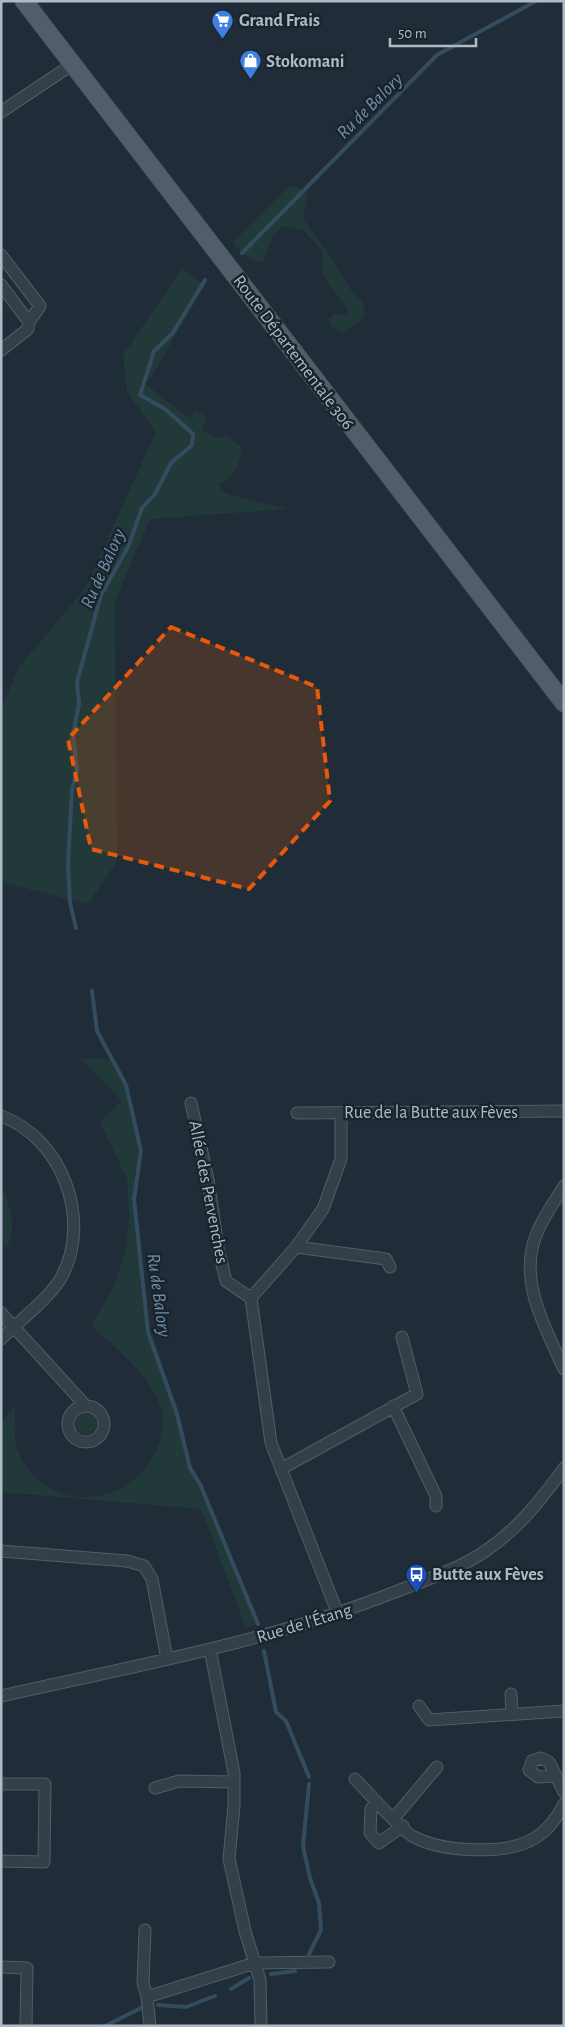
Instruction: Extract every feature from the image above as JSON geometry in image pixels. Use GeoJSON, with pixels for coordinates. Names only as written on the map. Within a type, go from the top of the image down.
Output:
{"type":"FeatureCollection","features":[{"type":"Feature","properties":{"kind":"main road","name":"Route Départementale 306"},"geometry":{"type":"LineString","coordinates":[[24,1],[564,703]]}},
{"type":"Feature","properties":{"kind":"street"},"geometry":{"type":"LineString","coordinates":[[1,112],[73,64]]}},
{"type":"Feature","properties":{"kind":"street"},"geometry":{"type":"LineString","coordinates":[[1,255],[40,306],[29,322],[28,329],[1,350]]}},
{"type":"Feature","properties":{"kind":"street"},"geometry":{"type":"LineString","coordinates":[[1,286],[29,322]]}},
{"type":"Feature","properties":{"kind":"street","name":"Allée des Pervenches"},"geometry":{"type":"LineString","coordinates":[[191,1103],[208,1179],[218,1248],[226,1281],[251,1298]]}},
{"type":"Feature","properties":{"kind":"street","name":"Rue de la Butte aux Fèves"},"geometry":{"type":"LineString","coordinates":[[297,1113],[564,1111]]}},
{"type":"Feature","properties":{"kind":"street"},"geometry":{"type":"LineString","coordinates":[[338,1614],[271,1443],[251,1298],[296,1247],[323,1209],[341,1159],[341,1113]]}},
{"type":"Feature","properties":{"kind":"street"},"geometry":{"type":"LineString","coordinates":[[1,1116],[28,1131],[42,1143],[53,1157],[67,1186],[73,1228],[68,1262],[62,1277],[1,1339]]}},
{"type":"Feature","properties":{"kind":"street"},"geometry":{"type":"LineString","coordinates":[[564,1186],[536,1233],[530,1277],[531,1291],[564,1369]]}},
{"type":"Feature","properties":{"kind":"street"},"geometry":{"type":"LineString","coordinates":[[296,1247],[386,1259],[390,1267]]}},
{"type":"Feature","properties":{"kind":"street"},"geometry":{"type":"LineString","coordinates":[[1,1313],[86,1405]]}},
{"type":"Feature","properties":{"kind":"street"},"geometry":{"type":"LineString","coordinates":[[281,1469],[417,1394],[402,1337]]}},
{"type":"Feature","properties":{"kind":"street"},"geometry":{"type":"LineString","coordinates":[[393,1406],[436,1496],[436,1506]]}},
{"type":"Feature","properties":{"kind":"street","name":"Rue de l'Étang"},"geometry":{"type":"LineString","coordinates":[[1,1696],[272,1634],[338,1614],[442,1573],[482,1554],[516,1527],[564,1468]]}},
{"type":"Feature","properties":{"kind":"street"},"geometry":{"type":"LineString","coordinates":[[1,1551],[127,1561],[144,1566],[152,1579],[168,1659]]}},
{"type":"Feature","properties":{"kind":"street"},"geometry":{"type":"LineString","coordinates":[[210,1649],[229,1737],[234,1782],[229,1859],[245,1931],[260,1980],[261,2026]]}},
{"type":"Feature","properties":{"kind":"street"},"geometry":{"type":"LineString","coordinates":[[511,1694],[512,1714]]}},
{"type":"Feature","properties":{"kind":"street"},"geometry":{"type":"LineString","coordinates":[[419,1706],[429,1720],[564,1711]]}},
{"type":"Feature","properties":{"kind":"street"},"geometry":{"type":"LineString","coordinates":[[394,1818],[437,1767]]}},
{"type":"Feature","properties":{"kind":"street"},"geometry":{"type":"LineString","coordinates":[[555,1776],[564,1792]]}},
{"type":"Feature","properties":{"kind":"street"},"geometry":{"type":"LineString","coordinates":[[355,1779],[412,1835],[444,1847],[472,1850],[497,1849],[534,1839],[556,1820],[564,1804]]}},
{"type":"Feature","properties":{"kind":"street"},"geometry":{"type":"LineString","coordinates":[[155,1788],[179,1781],[234,1782]]}},
{"type":"Feature","properties":{"kind":"street"},"geometry":{"type":"LineString","coordinates":[[1,1784],[45,1784],[45,1804],[44,1862],[1,1861]]}},
{"type":"Feature","properties":{"kind":"street"},"geometry":{"type":"LineString","coordinates":[[377,1802],[371,1809],[370,1833],[379,1843],[403,1826]]}},
{"type":"Feature","properties":{"kind":"street"},"geometry":{"type":"LineString","coordinates":[[145,1930],[143,1982],[147,1997],[150,2026]]}},
{"type":"Feature","properties":{"kind":"street"},"geometry":{"type":"LineString","coordinates":[[147,1997],[256,1963],[329,1962]]}},
{"type":"Feature","properties":{"kind":"street"},"geometry":{"type":"LineString","coordinates":[[1,1967],[27,1968],[26,2026]]}},
{"type":"Feature","properties":{"kind":"highlighted area"},"geometry":{"type":"Polygon","coordinates":[[[171,627],[317,687],[330,801],[249,889],[91,849],[68,739],[171,627]]]}},
{"type":"Feature","properties":{"kind":"green space"},"geometry":{"type":"Polygon","coordinates":[[[290,185],[298,187],[306,193],[303,219],[364,307],[365,317],[342,333],[330,326],[329,319],[334,314],[349,315],[347,309],[323,274],[322,250],[304,231],[283,226],[273,236],[263,261],[251,259],[233,244],[290,185]]]}},
{"type":"Feature","properties":{"kind":"green space"},"geometry":{"type":"Polygon","coordinates":[[[182,269],[205,285],[150,379],[144,383],[190,419],[195,411],[206,416],[202,430],[218,438],[228,436],[242,448],[235,471],[229,478],[218,485],[227,494],[287,509],[150,519],[115,601],[117,861],[88,904],[1,882],[1,709],[19,667],[85,589],[156,432],[127,392],[123,355],[182,269]]]}},
{"type":"Feature","properties":{"kind":"green space"},"geometry":{"type":"Polygon","coordinates":[[[80,1058],[110,1059],[126,1085],[141,1151],[134,1199],[148,1332],[177,1414],[190,1468],[200,1484],[258,1624],[246,1628],[201,1509],[1,1492],[1,1422],[15,1407],[16,1445],[30,1471],[47,1487],[68,1495],[90,1497],[111,1493],[131,1482],[148,1465],[161,1435],[162,1413],[150,1385],[132,1363],[91,1325],[115,1285],[126,1249],[129,1217],[127,1179],[100,1122],[122,1101],[80,1058]]]}},
{"type":"Feature","properties":{"kind":"green space"},"geometry":{"type":"Polygon","coordinates":[[[1,1188],[8,1202],[12,1217],[12,1232],[7,1247],[1,1242],[1,1188]]]}},
{"type":"Feature","properties":{"kind":"green space"},"geometry":{"type":"Polygon","coordinates":[[[86,1412],[94,1415],[97,1423],[94,1431],[86,1434],[78,1431],[75,1423],[78,1415],[86,1412]]]}},
{"type":"Feature","properties":{"kind":"waterway","name":"Ru de Balory"},"geometry":{"type":"LineString","coordinates":[[242,253],[437,55],[536,1]]}},
{"type":"Feature","properties":{"kind":"waterway","name":"Ru de Balory"},"geometry":{"type":"LineString","coordinates":[[76,928],[70,903],[68,864],[72,789],[77,771],[73,735],[79,704],[77,682],[101,595],[128,547],[142,508],[155,494],[171,463],[192,445],[193,434],[165,409],[140,395],[154,351],[172,334],[205,280]]}},
{"type":"Feature","properties":{"kind":"waterway","name":"Ru de Balory"},"geometry":{"type":"LineString","coordinates":[[92,991],[97,1031],[126,1085],[141,1151],[134,1199],[148,1332],[177,1414],[190,1468],[200,1484],[258,1624]]}},
{"type":"Feature","properties":{"kind":"waterway","name":"Ru de Balory"},"geometry":{"type":"LineString","coordinates":[[264,1651],[276,1712],[286,1721],[309,1777]]}},
{"type":"Feature","properties":{"kind":"waterway","name":"Ru de Balory"},"geometry":{"type":"LineString","coordinates":[[309,1784],[303,1846],[310,1878],[319,1903],[321,1930],[309,1954]]}},
{"type":"Feature","properties":{"kind":"waterway","name":"Ru de Balory"},"geometry":{"type":"LineString","coordinates":[[271,1974],[295,1971]]}},
{"type":"Feature","properties":{"kind":"waterway","name":"Ru de Balory"},"geometry":{"type":"LineString","coordinates":[[231,1989],[249,1978]]}},
{"type":"Feature","properties":{"kind":"waterway","name":"Ru de Balory"},"geometry":{"type":"LineString","coordinates":[[158,2005],[186,2007],[215,1996]]}},
{"type":"Feature","properties":{"kind":"waterway","name":"Ru de Balory"},"geometry":{"type":"LineString","coordinates":[[105,2026],[141,2008]]}},
{"type":"Feature","properties":{"kind":"place","name":"Grand Frais"},"geometry":{"type":"Point","coordinates":[223,39]}},
{"type":"Feature","properties":{"kind":"place","name":"Stokomani"},"geometry":{"type":"Point","coordinates":[250,80]}},
{"type":"Feature","properties":{"kind":"place","name":"Butte aux Fèves"},"geometry":{"type":"Point","coordinates":[416,1593]}}]}
